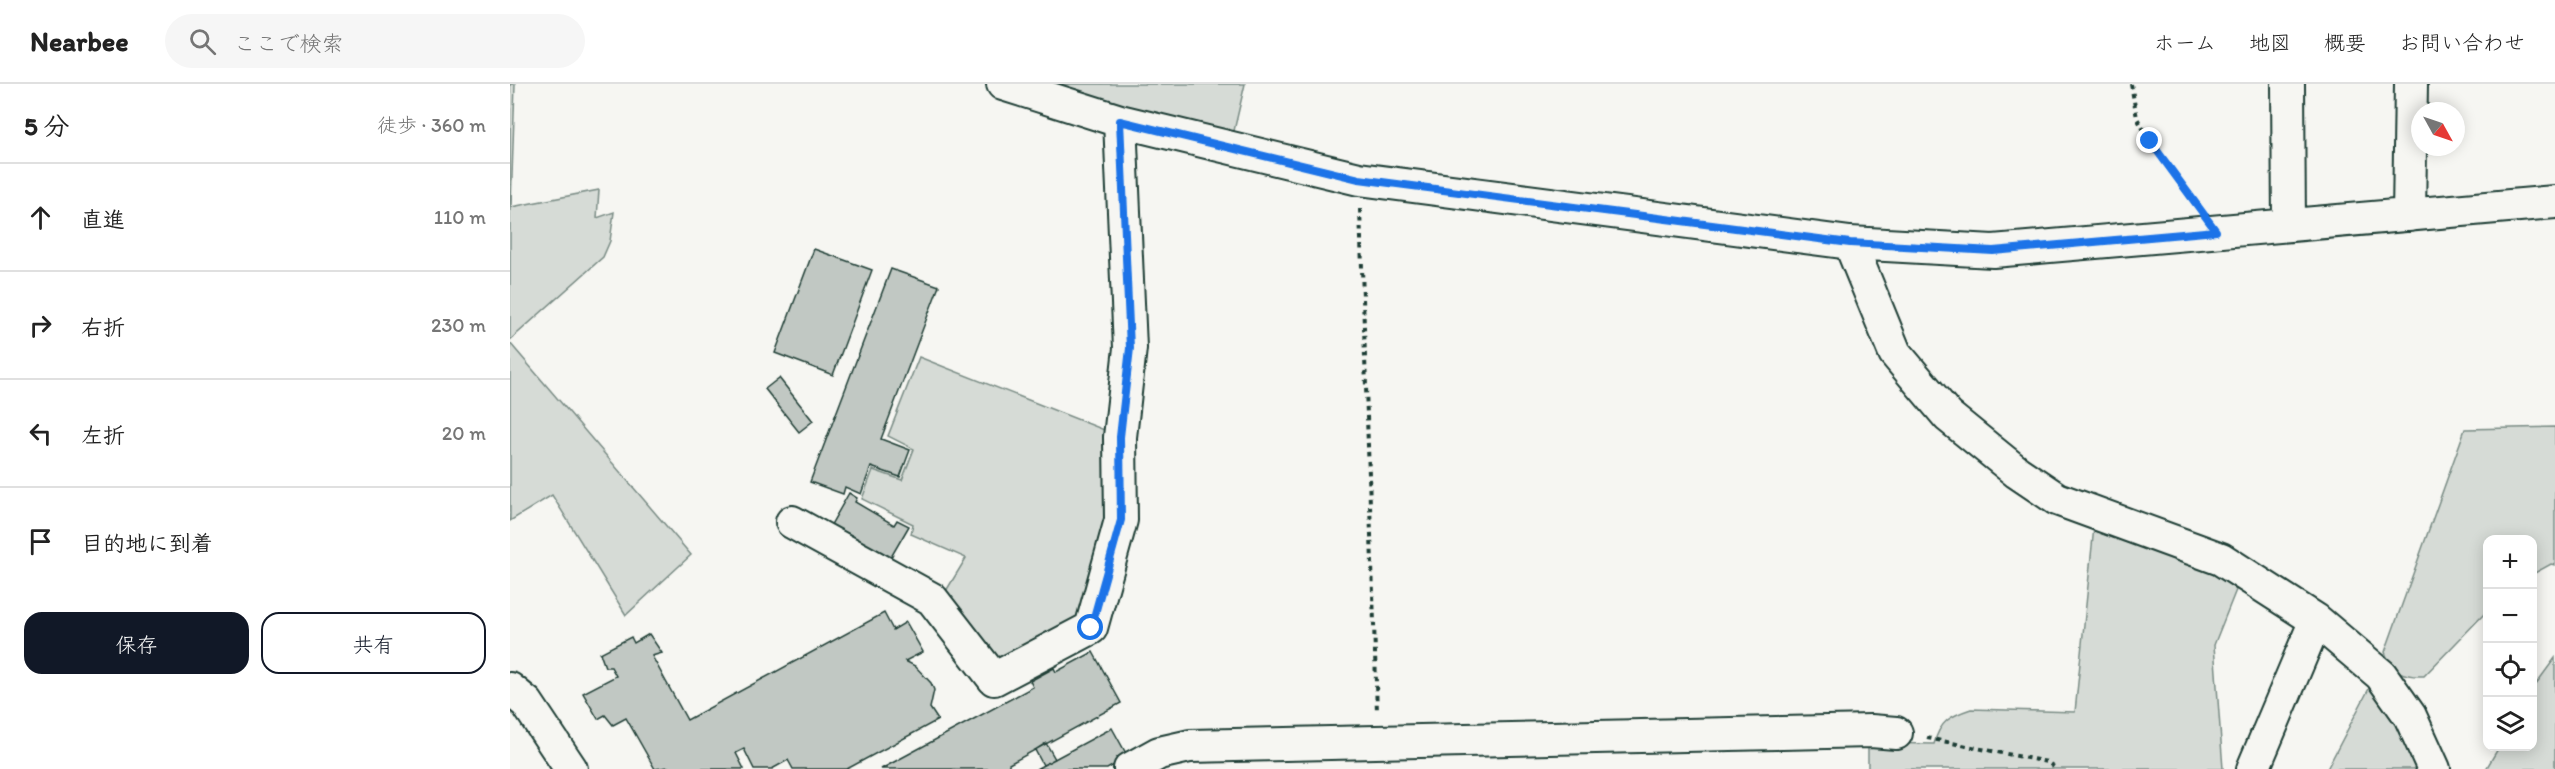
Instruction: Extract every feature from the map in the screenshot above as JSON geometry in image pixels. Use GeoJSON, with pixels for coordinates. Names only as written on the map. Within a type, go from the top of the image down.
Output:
{"type":"FeatureCollection","features":[{"type":"Feature","properties":{"kind":"street"},"geometry":{"type":"LineString","coordinates":[[1003,84],[1120,121],[1359,179],[1850,243],[1993,251],[2555,202]]}},
{"type":"Feature","properties":{"kind":"street"},"geometry":{"type":"LineString","coordinates":[[2288,84],[2289,225]]}},
{"type":"Feature","properties":{"kind":"street"},"geometry":{"type":"LineString","coordinates":[[2409,215],[2411,84]]}},
{"type":"Feature","properties":{"kind":"street"},"geometry":{"type":"LineString","coordinates":[[792,522],[932,599],[994,680],[1091,628],[1121,520],[1120,437],[1130,348],[1120,121]]}},
{"type":"Feature","properties":{"kind":"street"},"geometry":{"type":"LineString","coordinates":[[1850,243],[1895,352],[1948,417],[2017,472],[2057,499],[2221,559],[2316,620],[2381,675],[2410,716],[2434,769]]}},
{"type":"Feature","properties":{"kind":"street"},"geometry":{"type":"LineString","coordinates":[[2253,769],[2316,620]]}},
{"type":"Feature","properties":{"kind":"street"},"geometry":{"type":"LineString","coordinates":[[510,688],[527,703],[571,769]]}},
{"type":"Feature","properties":{"kind":"street"},"geometry":{"type":"LineString","coordinates":[[1130,769],[1159,753],[1190,746],[1859,731],[1896,733]]}},
{"type":"Feature","properties":{"kind":"path"},"geometry":{"type":"LineString","coordinates":[[2132,84],[2137,118],[2150,141],[2216,231]]}},
{"type":"Feature","properties":{"kind":"path"},"geometry":{"type":"LineString","coordinates":[[1359,179],[1378,742]]}},
{"type":"Feature","properties":{"kind":"path"},"geometry":{"type":"LineString","coordinates":[[1896,733],[1947,740],[2003,755],[2047,762],[2057,769]]}},
{"type":"Feature","properties":{"kind":"shaded area"},"geometry":{"type":"Polygon","coordinates":[[[510,84],[515,84],[511,207],[599,190],[597,218],[614,212],[610,241],[603,257],[510,340],[510,84]]]}},
{"type":"Feature","properties":{"kind":"shaded area"},"geometry":{"type":"Polygon","coordinates":[[[1058,84],[1245,84],[1233,135],[1111,102],[1058,84]]]}},
{"type":"Feature","properties":{"kind":"shaded area"},"geometry":{"type":"Polygon","coordinates":[[[510,343],[691,555],[626,615],[552,495],[510,521],[510,343]]]}},
{"type":"Feature","properties":{"kind":"shaded area"},"geometry":{"type":"Polygon","coordinates":[[[919,357],[1107,431],[1112,517],[1077,622],[1001,664],[946,591],[966,558],[911,534],[913,524],[862,499],[873,470],[902,480],[914,449],[888,436],[919,357]]]}},
{"type":"Feature","properties":{"kind":"shaded area"},"geometry":{"type":"Polygon","coordinates":[[[2555,427],[2555,565],[2551,564],[2537,572],[2537,535],[2483,535],[2483,615],[2424,676],[2404,674],[2395,669],[2385,652],[2465,429],[2555,427]]]}},
{"type":"Feature","properties":{"kind":"shaded area"},"geometry":{"type":"Polygon","coordinates":[[[2094,527],[2215,570],[2236,590],[2214,645],[2223,769],[1868,769],[1868,743],[1934,744],[1939,730],[1947,720],[1971,709],[2075,712],[2094,527]]]}},
{"type":"Feature","properties":{"kind":"shaded area"},"geometry":{"type":"Polygon","coordinates":[[[2555,658],[2555,769],[2486,769],[2497,751],[2537,751],[2537,683],[2555,658]]]}},
{"type":"Feature","properties":{"kind":"shaded area"},"geometry":{"type":"Polygon","coordinates":[[[2374,679],[2423,769],[2327,769],[2374,679]]]}},
{"type":"Feature","properties":{"kind":"building"},"geometry":{"type":"Polygon","coordinates":[[[814,249],[872,270],[833,375],[775,353],[814,249]]]}},
{"type":"Feature","properties":{"kind":"building"},"geometry":{"type":"Polygon","coordinates":[[[891,269],[939,286],[881,439],[910,450],[900,477],[871,467],[861,494],[845,487],[843,494],[810,482],[891,269]]]}},
{"type":"Feature","properties":{"kind":"building"},"geometry":{"type":"Polygon","coordinates":[[[779,378],[813,421],[799,432],[765,389],[779,378]]]}},
{"type":"Feature","properties":{"kind":"building"},"geometry":{"type":"Polygon","coordinates":[[[849,493],[857,498],[855,502],[894,525],[897,520],[909,526],[887,564],[828,530],[849,493]]]}},
{"type":"Feature","properties":{"kind":"building"},"geometry":{"type":"Polygon","coordinates":[[[884,613],[893,630],[906,622],[923,652],[905,661],[915,666],[931,683],[934,690],[930,708],[938,720],[847,769],[793,769],[788,760],[772,769],[754,769],[744,749],[736,753],[744,769],[669,769],[668,767],[655,769],[626,718],[613,725],[605,715],[598,719],[583,693],[616,676],[611,667],[605,667],[600,653],[631,637],[634,643],[649,634],[662,653],[652,656],[687,720],[884,613]]]}},
{"type":"Feature","properties":{"kind":"building"},"geometry":{"type":"Polygon","coordinates":[[[1093,652],[1121,703],[1009,764],[1004,769],[881,769],[1033,687],[1030,681],[1054,668],[1056,672],[1093,652]]]}},
{"type":"Feature","properties":{"kind":"building"},"geometry":{"type":"Polygon","coordinates":[[[1112,728],[1128,757],[1107,769],[1036,769],[1112,728]]]}},
{"type":"Feature","properties":{"kind":"building"},"geometry":{"type":"Polygon","coordinates":[[[1046,743],[1055,759],[1043,765],[1035,750],[1046,743]]]}},
{"type":"Feature","properties":{"kind":"route"},"geometry":{"type":"LineString","coordinates":[[1091,628],[1121,520],[1120,437],[1130,348],[1120,121],[1359,179],[1850,243],[1993,251],[2216,231],[2150,141]]}}]}
